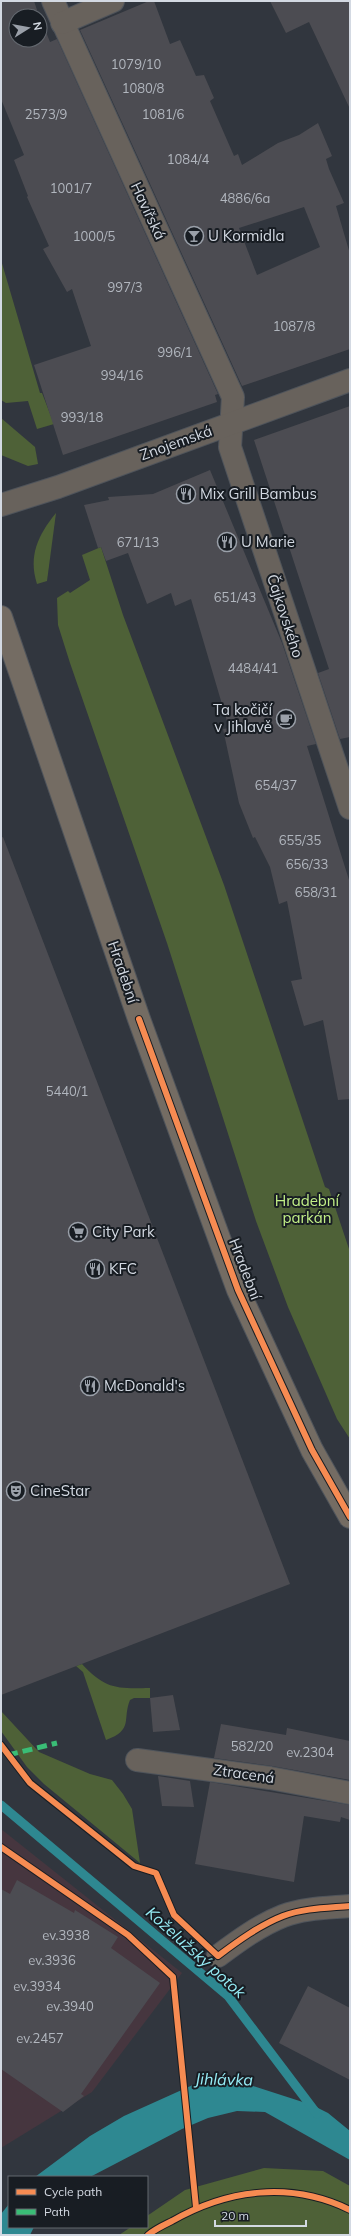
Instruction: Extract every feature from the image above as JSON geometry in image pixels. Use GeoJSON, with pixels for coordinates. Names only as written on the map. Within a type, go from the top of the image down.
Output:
{"type":"FeatureCollection","features":[{"type":"Feature","properties":{"kind":"main road","name":"Hradební"},"geometry":{"type":"LineString","coordinates":[[1,617],[139,1019],[238,1290],[312,1450],[350,1517]]}},
{"type":"Feature","properties":{"kind":"street","name":"Havířská"},"geometry":{"type":"LineString","coordinates":[[53,1],[233,397],[233,422]]}},
{"type":"Feature","properties":{"kind":"street"},"geometry":{"type":"LineString","coordinates":[[62,23],[113,1]]}},
{"type":"Feature","properties":{"kind":"street","name":"Znojemská"},"geometry":{"type":"LineString","coordinates":[[1,505],[58,487],[350,380]]}},
{"type":"Feature","properties":{"kind":"street","name":"Čajkovského"},"geometry":{"type":"LineString","coordinates":[[233,422],[230,448],[350,808]]}},
{"type":"Feature","properties":{"kind":"street","name":"Ztracená"},"geometry":{"type":"LineString","coordinates":[[137,1760],[270,1778],[350,1793]]}},
{"type":"Feature","properties":{"kind":"street"},"geometry":{"type":"LineString","coordinates":[[218,1956],[237,1942],[284,1916],[311,1909],[350,1906]]}},
{"type":"Feature","properties":{"kind":"shaded area"},"geometry":{"type":"Polygon","coordinates":[[[1,1829],[182,1973],[92,2092],[1,2148],[1,1829]]]}},
{"type":"Feature","properties":{"kind":"green space"},"geometry":{"type":"Polygon","coordinates":[[[1,260],[40,393],[42,393],[54,424],[37,429],[28,401],[6,403],[1,400],[1,260]]]}},
{"type":"Feature","properties":{"kind":"green space"},"geometry":{"type":"Polygon","coordinates":[[[1,418],[35,447],[38,464],[28,466],[1,455],[1,418]]]}},
{"type":"Feature","properties":{"kind":"green space"},"geometry":{"type":"Polygon","coordinates":[[[56,513],[47,581],[37,584],[34,574],[34,555],[36,546],[44,529],[56,513]]]}},
{"type":"Feature","properties":{"kind":"green space","name":"Hradební parkán"},"geometry":{"type":"Polygon","coordinates":[[[101,547],[123,615],[224,885],[325,1187],[329,1189],[350,1252],[350,1439],[337,1419],[288,1307],[256,1221],[167,943],[58,625],[57,598],[68,591],[70,593],[90,580],[82,555],[101,547]]]}},
{"type":"Feature","properties":{"kind":"green space"},"geometry":{"type":"Polygon","coordinates":[[[82,1664],[98,1678],[112,1686],[150,1688],[150,1698],[134,1698],[130,1700],[124,1728],[115,1736],[106,1740],[83,1672],[76,1666],[82,1664]]]}},
{"type":"Feature","properties":{"kind":"green space"},"geometry":{"type":"Polygon","coordinates":[[[1,1711],[39,1752],[90,1774],[112,1780],[132,1809],[140,1863],[44,1784],[27,1767],[1,1731],[1,1711]]]}},
{"type":"Feature","properties":{"kind":"green space"},"geometry":{"type":"Polygon","coordinates":[[[264,2168],[323,2171],[350,2186],[350,2235],[119,2235],[130,2228],[148,2228],[148,2215],[185,2190],[264,2168]]]}},
{"type":"Feature","properties":{"kind":"water"},"geometry":{"type":"Polygon","coordinates":[[[220,2082],[244,2083],[312,2105],[328,2113],[350,2131],[350,2160],[265,2112],[237,2111],[208,2118],[182,2129],[92,2176],[36,2176],[90,2136],[124,2116],[195,2084],[220,2082]]]}},
{"type":"Feature","properties":{"kind":"water"},"geometry":{"type":"Polygon","coordinates":[[[8,2205],[8,2228],[34,2228],[30,2235],[1,2235],[1,2214],[8,2205]]]}},
{"type":"Feature","properties":{"kind":"building"},"geometry":{"type":"Polygon","coordinates":[[[1,1],[34,1],[36,8],[8,8],[8,48],[48,48],[48,37],[50,42],[57,39],[218,394],[215,395],[217,402],[63,455],[34,365],[91,346],[72,289],[67,292],[43,249],[49,246],[27,197],[28,196],[14,160],[24,155],[1,99],[1,1]]]}},
{"type":"Feature","properties":{"kind":"building"},"geometry":{"type":"Polygon","coordinates":[[[149,1],[154,1],[170,44],[180,40],[196,76],[204,75],[214,98],[210,101],[234,156],[238,154],[242,165],[278,143],[299,135],[318,123],[332,156],[326,159],[329,169],[344,203],[336,206],[350,254],[350,349],[242,386],[80,30],[149,1]],[[304,207],[239,228],[257,275],[320,247],[304,207]]]}},
{"type":"Feature","properties":{"kind":"building"},"geometry":{"type":"Polygon","coordinates":[[[270,1],[350,1],[350,109],[309,22],[286,33],[270,1]]]}},
{"type":"Feature","properties":{"kind":"building"},"geometry":{"type":"Polygon","coordinates":[[[350,406],[350,737],[340,739],[318,673],[329,669],[254,440],[350,406]]]}},
{"type":"Feature","properties":{"kind":"building"},"geometry":{"type":"Polygon","coordinates":[[[210,470],[282,643],[316,744],[307,746],[350,883],[350,1099],[338,1100],[323,1020],[304,1026],[291,981],[302,979],[287,901],[279,904],[270,867],[255,837],[253,838],[239,803],[223,729],[229,728],[191,599],[175,606],[171,593],[147,604],[128,553],[106,561],[101,547],[98,548],[84,505],[109,500],[108,497],[153,494],[210,470]]]}},
{"type":"Feature","properties":{"kind":"building","name":"City Park"},"geometry":{"type":"Polygon","coordinates":[[[3,837],[290,1584],[1,1695],[1,838],[3,837]]]}},
{"type":"Feature","properties":{"kind":"building"},"geometry":{"type":"Polygon","coordinates":[[[173,1695],[180,1730],[153,1732],[150,1698],[173,1695]]]}},
{"type":"Feature","properties":{"kind":"building"},"geometry":{"type":"Polygon","coordinates":[[[221,1724],[286,1735],[287,1728],[350,1741],[350,1780],[272,1766],[214,1758],[221,1724]]]}},
{"type":"Feature","properties":{"kind":"building"},"geometry":{"type":"Polygon","coordinates":[[[158,1776],[190,1781],[194,1807],[162,1806],[158,1776]]]}},
{"type":"Feature","properties":{"kind":"building"},"geometry":{"type":"Polygon","coordinates":[[[210,1782],[350,1805],[350,1820],[341,1817],[340,1822],[304,1816],[294,1882],[195,1864],[210,1782]]]}},
{"type":"Feature","properties":{"kind":"building"},"geometry":{"type":"Polygon","coordinates":[[[17,1880],[74,1913],[75,1910],[118,1937],[111,1948],[160,1983],[81,2094],[84,2096],[63,2112],[1,2069],[1,1889],[10,1894],[17,1880]]]}},
{"type":"Feature","properties":{"kind":"building"},"geometry":{"type":"Polygon","coordinates":[[[308,1986],[350,2008],[350,2080],[279,2043],[308,1986]]]}},
{"type":"Feature","properties":{"kind":"waterway","name":"Koželužský potok"},"geometry":{"type":"LineString","coordinates":[[1,1805],[228,1996],[317,2114]]}},
{"type":"Feature","properties":{"kind":"marked path"},"geometry":{"type":"LineString","coordinates":[[8,1755],[57,1743]]}},
{"type":"Feature","properties":{"kind":"cycle path"},"geometry":{"type":"LineString","coordinates":[[139,1019],[238,1290],[312,1450],[350,1517]]}},
{"type":"Feature","properties":{"kind":"cycle path"},"geometry":{"type":"LineString","coordinates":[[1,1745],[30,1783],[134,1866],[156,1873],[174,1915],[218,1956],[241,1939],[283,1916],[308,1910],[350,1906]]}},
{"type":"Feature","properties":{"kind":"cycle path"},"geometry":{"type":"LineString","coordinates":[[1,1847],[128,1935],[173,1977],[196,2207]]}},
{"type":"Feature","properties":{"kind":"cycle path"},"geometry":{"type":"LineString","coordinates":[[148,2235],[193,2210],[237,2196],[260,2193],[283,2192],[305,2195],[328,2201],[350,2210]]}},
{"type":"Feature","properties":{"kind":"place","name":"U Kormidla"},"geometry":{"type":"Point","coordinates":[194,236]}},
{"type":"Feature","properties":{"kind":"place","name":"Mix Grill Bambus"},"geometry":{"type":"Point","coordinates":[186,494]}},
{"type":"Feature","properties":{"kind":"place","name":"U Marie"},"geometry":{"type":"Point","coordinates":[227,542]}},
{"type":"Feature","properties":{"kind":"place","name":"Ta kočičí v Jihlavě"},"geometry":{"type":"Point","coordinates":[286,719]}},
{"type":"Feature","properties":{"kind":"place","name":"City Park"},"geometry":{"type":"Point","coordinates":[78,1232]}},
{"type":"Feature","properties":{"kind":"place","name":"KFC"},"geometry":{"type":"Point","coordinates":[95,1269]}},
{"type":"Feature","properties":{"kind":"place","name":"McDonald's"},"geometry":{"type":"Point","coordinates":[90,1386]}},
{"type":"Feature","properties":{"kind":"place","name":"CineStar"},"geometry":{"type":"Point","coordinates":[16,1491]}},
{"type":"Feature","properties":{"kind":"water label","name":"Jihlávka"},"geometry":{"type":"Point","coordinates":[224,2079]}}]}
